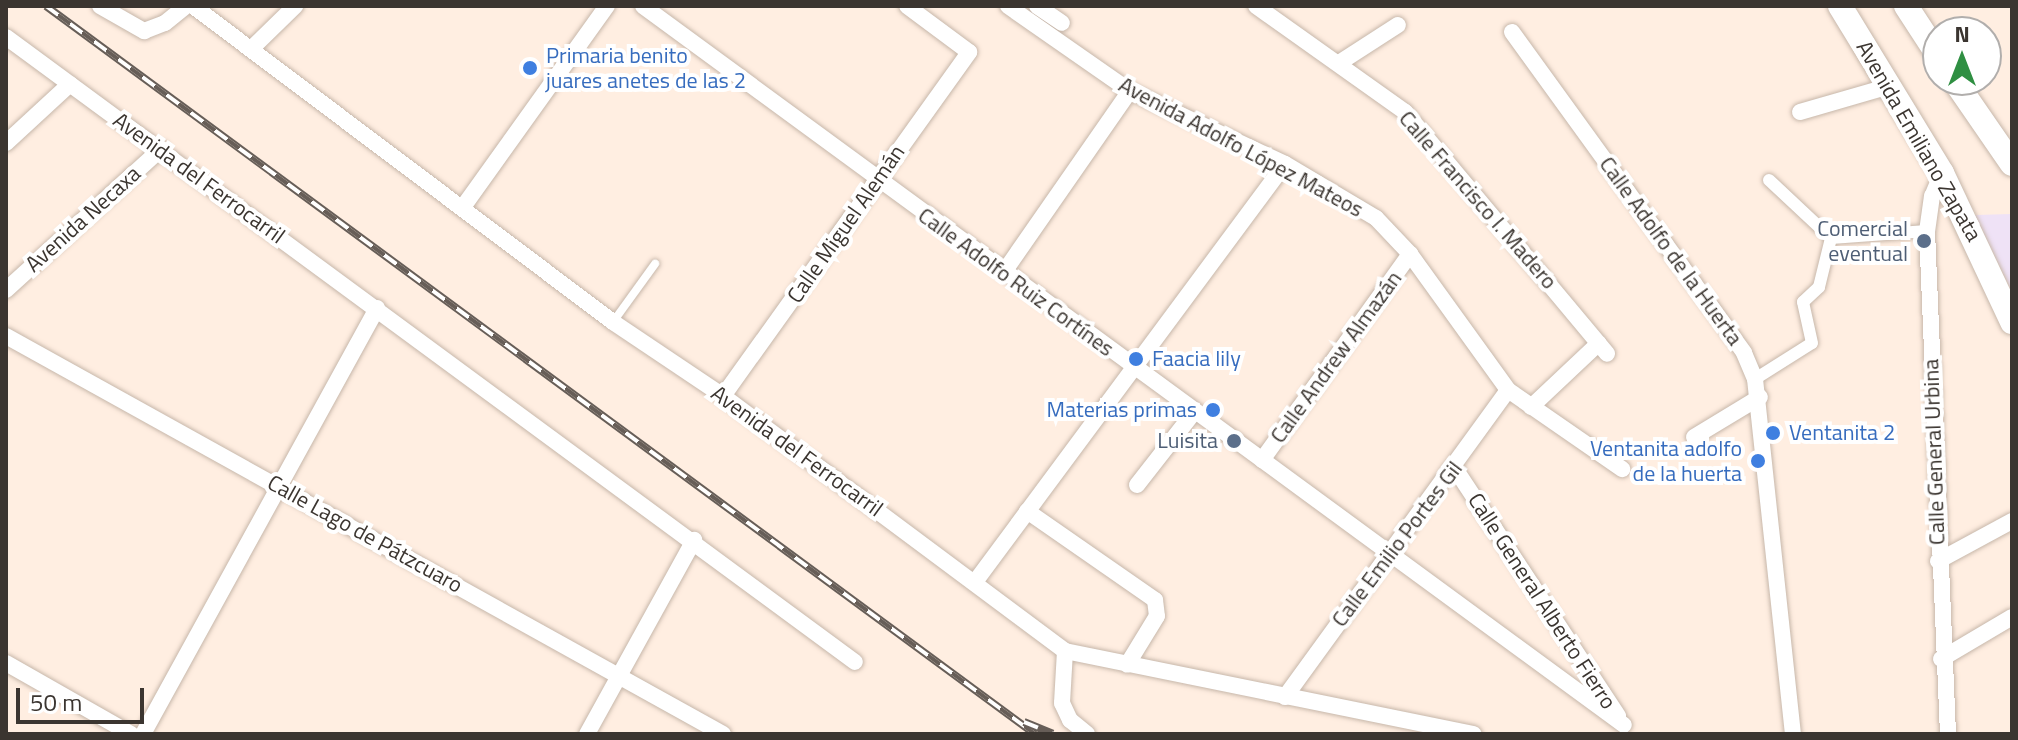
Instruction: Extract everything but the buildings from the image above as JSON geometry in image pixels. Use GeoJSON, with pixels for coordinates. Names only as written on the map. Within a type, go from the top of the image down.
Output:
{"type":"FeatureCollection","features":[{"type":"Feature","properties":{"kind":"main road","name":"Avenida Emiliano Zapata"},"geometry":{"type":"LineString","coordinates":[[1840,6],[1942,173],[2012,322]]}},
{"type":"Feature","properties":{"kind":"main road"},"geometry":{"type":"LineString","coordinates":[[1906,6],[1922,30]]}},
{"type":"Feature","properties":{"kind":"main road"},"geometry":{"type":"LineString","coordinates":[[1965,96],[2012,164]]}},
{"type":"Feature","properties":{"kind":"street"},"geometry":{"type":"LineString","coordinates":[[100,6],[144,31],[165,23],[186,6]]}},
{"type":"Feature","properties":{"kind":"street","name":"Avenida del Ferrocarril"},"geometry":{"type":"LineString","coordinates":[[193,6],[613,322],[723,396],[1065,651],[1474,734]]}},
{"type":"Feature","properties":{"kind":"street"},"geometry":{"type":"LineString","coordinates":[[251,49],[295,6]]}},
{"type":"Feature","properties":{"kind":"street"},"geometry":{"type":"LineString","coordinates":[[463,207],[607,6]]}},
{"type":"Feature","properties":{"kind":"street","name":"Calle Adolfo Ruiz Cortínes"},"geometry":{"type":"LineString","coordinates":[[643,6],[876,181],[1262,460],[1627,730]]}},
{"type":"Feature","properties":{"kind":"street","name":"Calle Miguel Alemán"},"geometry":{"type":"LineString","coordinates":[[723,396],[969,52],[907,6]]}},
{"type":"Feature","properties":{"kind":"street","name":"Avenida Adolfo López Mateos"},"geometry":{"type":"LineString","coordinates":[[1008,6],[1130,91],[1285,164],[1376,218],[1410,254],[1508,390],[1622,469]]}},
{"type":"Feature","properties":{"kind":"street"},"geometry":{"type":"LineString","coordinates":[[1037,6],[1062,23]]}},
{"type":"Feature","properties":{"kind":"street","name":"Calle Francisco I. Madero"},"geometry":{"type":"LineString","coordinates":[[1256,6],[1405,112],[1603,348],[1531,407]]}},
{"type":"Feature","properties":{"kind":"street"},"geometry":{"type":"LineString","coordinates":[[1339,63],[1398,25]]}},
{"type":"Feature","properties":{"kind":"street","name":"Calle Adolfo de la Huerta"},"geometry":{"type":"LineString","coordinates":[[1512,32],[1744,353],[1755,379],[1760,397],[1793,734]]}},
{"type":"Feature","properties":{"kind":"street","name":"Avenida del Ferrocarril"},"geometry":{"type":"LineString","coordinates":[[6,37],[694,540],[855,662]]}},
{"type":"Feature","properties":{"kind":"street"},"geometry":{"type":"LineString","coordinates":[[6,143],[70,84]]}},
{"type":"Feature","properties":{"kind":"street"},"geometry":{"type":"LineString","coordinates":[[1800,112],[1890,86]]}},
{"type":"Feature","properties":{"kind":"street"},"geometry":{"type":"LineString","coordinates":[[1004,272],[1130,91]]}},
{"type":"Feature","properties":{"kind":"street","name":"Avenida Necaxa"},"geometry":{"type":"LineString","coordinates":[[6,290],[161,149]]}},
{"type":"Feature","properties":{"kind":"street"},"geometry":{"type":"LineString","coordinates":[[975,582],[1285,164]]}},
{"type":"Feature","properties":{"kind":"street","name":"Calle General Urbina"},"geometry":{"type":"LineString","coordinates":[[1942,173],[1932,196],[1927,231],[1941,659],[1948,734]]}},
{"type":"Feature","properties":{"kind":"street"},"geometry":{"type":"LineString","coordinates":[[1769,180],[1831,238],[1927,231]]}},
{"type":"Feature","properties":{"kind":"street"},"geometry":{"type":"LineString","coordinates":[[1755,379],[1812,343],[1803,302],[1819,287],[1831,238]]}},
{"type":"Feature","properties":{"kind":"street","name":"Calle Andrew Almazán"},"geometry":{"type":"LineString","coordinates":[[1262,460],[1410,254]]}},
{"type":"Feature","properties":{"kind":"street"},"geometry":{"type":"LineString","coordinates":[[143,734],[377,308]]}},
{"type":"Feature","properties":{"kind":"street","name":"Calle Lago de Pátzcuaro"},"geometry":{"type":"LineString","coordinates":[[6,336],[723,734]]}},
{"type":"Feature","properties":{"kind":"street","name":"Calle Emilio Portes Gil"},"geometry":{"type":"LineString","coordinates":[[1285,697],[1508,390]]}},
{"type":"Feature","properties":{"kind":"street"},"geometry":{"type":"LineString","coordinates":[[1694,437],[1760,397]]}},
{"type":"Feature","properties":{"kind":"street"},"geometry":{"type":"LineString","coordinates":[[1137,485],[1194,412]]}},
{"type":"Feature","properties":{"kind":"street","name":"Calle General Alberto Fierro"},"geometry":{"type":"LineString","coordinates":[[1454,467],[1627,730]]}},
{"type":"Feature","properties":{"kind":"street"},"geometry":{"type":"LineString","coordinates":[[1027,511],[1155,600],[1157,616],[1127,665]]}},
{"type":"Feature","properties":{"kind":"street"},"geometry":{"type":"LineString","coordinates":[[1938,561],[2012,521]]}},
{"type":"Feature","properties":{"kind":"street"},"geometry":{"type":"LineString","coordinates":[[587,734],[694,540]]}},
{"type":"Feature","properties":{"kind":"street"},"geometry":{"type":"LineString","coordinates":[[1941,659],[2012,617]]}},
{"type":"Feature","properties":{"kind":"street"},"geometry":{"type":"LineString","coordinates":[[1065,651],[1062,703],[1070,720],[1087,734]]}},
{"type":"Feature","properties":{"kind":"street"},"geometry":{"type":"LineString","coordinates":[[6,663],[131,734]]}},
{"type":"Feature","properties":{"kind":"lane"},"geometry":{"type":"LineString","coordinates":[[613,322],[655,264]]}},
{"type":"Feature","properties":{"kind":"shaded area"},"geometry":{"type":"Polygon","coordinates":[[[2012,214],[2012,292],[1975,215],[2012,214]]]}},
{"type":"Feature","properties":{"kind":"railway"},"geometry":{"type":"LineString","coordinates":[[46,6],[1035,734]]}},
{"type":"Feature","properties":{"kind":"railway"},"geometry":{"type":"LineString","coordinates":[[1024,722],[1053,734]]}},
{"type":"Feature","properties":{"kind":"place","name":"Primaria benito juares anetes de las 2"},"geometry":{"type":"Point","coordinates":[530,68]}},
{"type":"Feature","properties":{"kind":"place","name":"Comercial eventual"},"geometry":{"type":"Point","coordinates":[1924,241]}},
{"type":"Feature","properties":{"kind":"place","name":"Faacia lily"},"geometry":{"type":"Point","coordinates":[1136,359]}},
{"type":"Feature","properties":{"kind":"place","name":"Materias primas"},"geometry":{"type":"Point","coordinates":[1213,410]}},
{"type":"Feature","properties":{"kind":"place","name":"Ventanita 2"},"geometry":{"type":"Point","coordinates":[1773,433]}},
{"type":"Feature","properties":{"kind":"place","name":"Luisita"},"geometry":{"type":"Point","coordinates":[1234,441]}},
{"type":"Feature","properties":{"kind":"place","name":"Ventanita adolfo de la huerta"},"geometry":{"type":"Point","coordinates":[1758,461]}}]}
